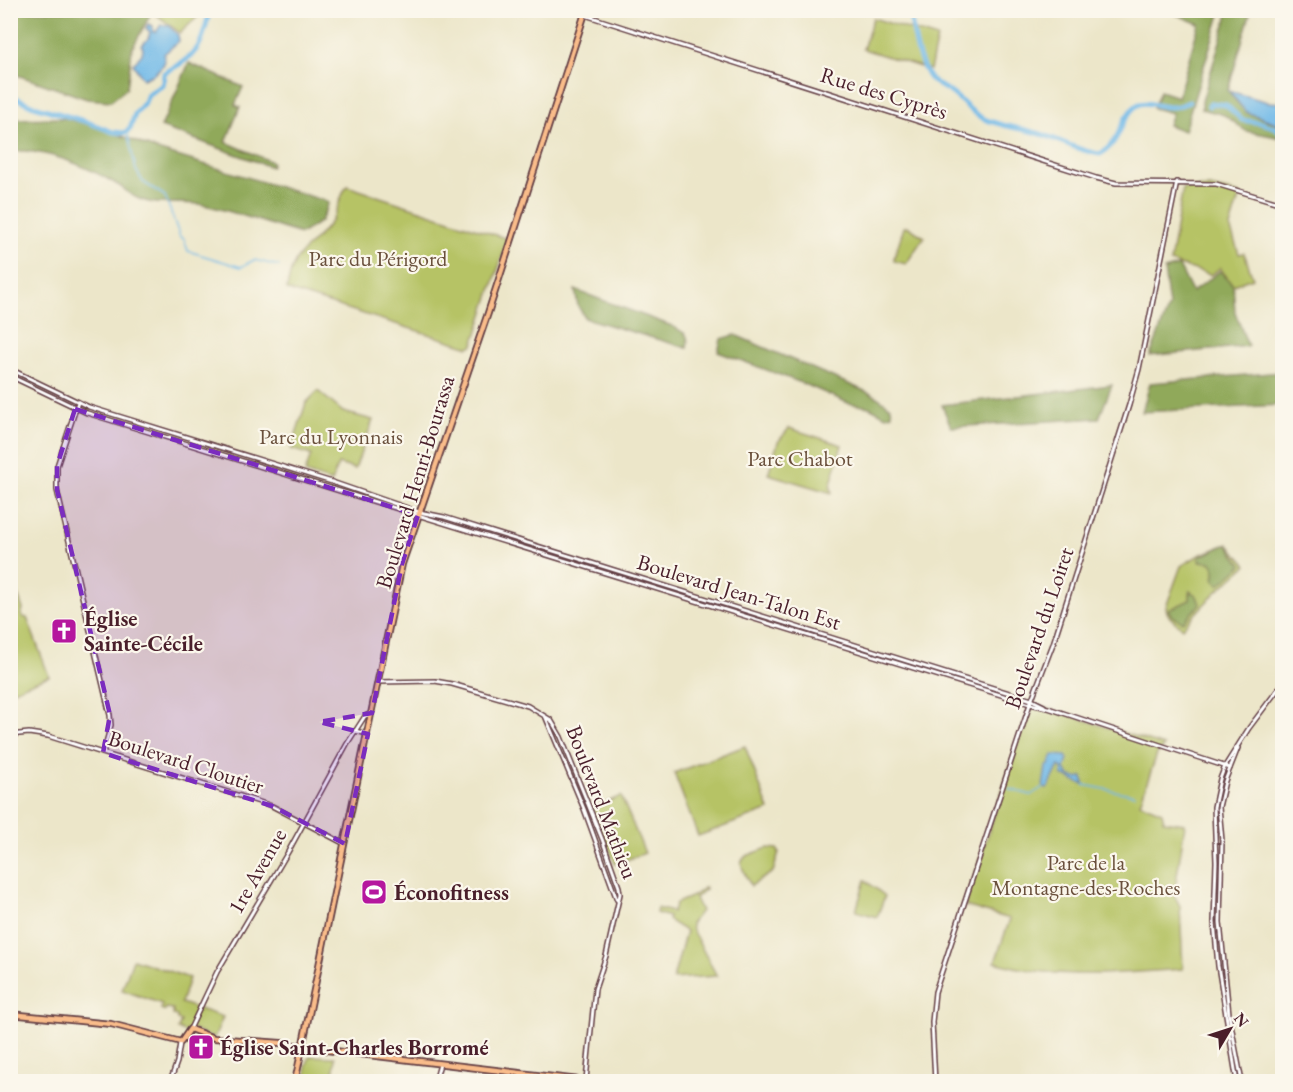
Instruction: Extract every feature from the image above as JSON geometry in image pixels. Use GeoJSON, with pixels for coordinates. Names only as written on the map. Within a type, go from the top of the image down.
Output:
{"type":"FeatureCollection","features":[{"type":"Feature","properties":{"kind":"main road","name":"Boulevard Henri-Bourassa"},"geometry":{"type":"LineString","coordinates":[[295,1082],[402,564],[488,313],[586,13]]}},
{"type":"Feature","properties":{"kind":"main road"},"geometry":{"type":"LineString","coordinates":[[10,1014],[111,1024],[181,1042],[190,1029],[214,1038],[596,1082]]}},
{"type":"Feature","properties":{"kind":"street","name":"Rue des Cyprès"},"geometry":{"type":"LineString","coordinates":[[586,13],[1096,178],[1116,183],[1216,184],[1282,204]]}},
{"type":"Feature","properties":{"kind":"street","name":"Boulevard du Loiret"},"geometry":{"type":"LineString","coordinates":[[935,1082],[932,1022],[936,992],[1031,702],[1053,644],[1130,405],[1177,182]]}},
{"type":"Feature","properties":{"kind":"street"},"geometry":{"type":"LineString","coordinates":[[10,369],[89,407],[332,482],[419,513]]}},
{"type":"Feature","properties":{"kind":"street"},"geometry":{"type":"LineString","coordinates":[[10,376],[75,409],[419,513]]}},
{"type":"Feature","properties":{"kind":"street"},"geometry":{"type":"LineString","coordinates":[[78,402],[57,466],[57,490],[110,715],[111,725],[103,753]]}},
{"type":"Feature","properties":{"kind":"street","name":"Boulevard Jean-Talon Est"},"geometry":{"type":"LineString","coordinates":[[419,513],[444,517],[1031,702],[1230,768]]}},
{"type":"Feature","properties":{"kind":"street","name":"Boulevard Mathieu"},"geometry":{"type":"LineString","coordinates":[[378,682],[435,681],[519,703],[551,720],[561,737],[594,817],[619,887],[618,902],[595,989],[586,1080]]}},
{"type":"Feature","properties":{"kind":"street"},"geometry":{"type":"LineString","coordinates":[[1237,1082],[1214,922],[1216,862],[1214,807],[1225,766],[1260,712],[1282,684]]}},
{"type":"Feature","properties":{"kind":"street","name":"1re Avenue"},"geometry":{"type":"LineString","coordinates":[[190,1029],[216,972],[355,731],[365,716],[372,713]]}},
{"type":"Feature","properties":{"kind":"street","name":"Boulevard Mathieu"},"geometry":{"type":"LineString","coordinates":[[546,718],[584,809],[618,902]]}},
{"type":"Feature","properties":{"kind":"street"},"geometry":{"type":"LineString","coordinates":[[355,731],[368,734]]}},
{"type":"Feature","properties":{"kind":"street","name":"Boulevard Cloutier"},"geometry":{"type":"LineString","coordinates":[[10,735],[39,734],[272,806],[345,844]]}},
{"type":"Feature","properties":{"kind":"street"},"geometry":{"type":"LineString","coordinates":[[1239,746],[1221,793],[1219,807],[1222,852],[1220,922],[1229,1014],[1242,1082]]}},
{"type":"Feature","properties":{"kind":"street"},"geometry":{"type":"LineString","coordinates":[[170,1082],[181,1042]]}},
{"type":"Feature","properties":{"kind":"street"},"geometry":{"type":"LineString","coordinates":[[435,1082],[440,1064]]}},
{"type":"Feature","properties":{"kind":"highlighted area"},"geometry":{"type":"Polygon","coordinates":[[[75,409],[418,515],[402,564],[372,713],[319,722],[368,734],[345,844],[272,806],[103,753],[110,715],[57,490],[57,466],[75,409]]]}},
{"type":"Feature","properties":{"kind":"green space"},"geometry":{"type":"Polygon","coordinates":[[[10,11],[146,11],[150,15],[132,49],[127,88],[111,101],[87,99],[11,73],[10,11]]]}},
{"type":"Feature","properties":{"kind":"green space"},"geometry":{"type":"Polygon","coordinates":[[[152,11],[204,11],[180,33],[152,11]]]}},
{"type":"Feature","properties":{"kind":"green space"},"geometry":{"type":"Polygon","coordinates":[[[1168,11],[1221,11],[1184,131],[1168,125],[1172,113],[1153,108],[1160,91],[1178,97],[1199,24],[1168,11]]]}},
{"type":"Feature","properties":{"kind":"green space"},"geometry":{"type":"Polygon","coordinates":[[[1229,11],[1251,11],[1228,90],[1245,110],[1282,125],[1282,138],[1246,131],[1224,115],[1202,109],[1202,101],[1229,11]]]}},
{"type":"Feature","properties":{"kind":"green space"},"geometry":{"type":"Polygon","coordinates":[[[873,18],[937,38],[930,70],[863,49],[873,18]]]}},
{"type":"Feature","properties":{"kind":"green space"},"geometry":{"type":"Polygon","coordinates":[[[189,63],[243,87],[235,105],[240,107],[226,142],[272,162],[271,167],[161,127],[189,63]]]}},
{"type":"Feature","properties":{"kind":"green space"},"geometry":{"type":"Polygon","coordinates":[[[64,118],[97,126],[157,150],[329,202],[321,221],[301,234],[204,205],[145,201],[134,197],[106,178],[80,165],[39,153],[11,151],[11,119],[64,118]]]}},
{"type":"Feature","properties":{"kind":"green space","name":"Parc du Périgord"},"geometry":{"type":"Polygon","coordinates":[[[347,186],[508,239],[473,345],[469,347],[287,290],[289,277],[297,259],[332,220],[347,186]]]}},
{"type":"Feature","properties":{"kind":"green space"},"geometry":{"type":"Polygon","coordinates":[[[1210,187],[1240,194],[1230,227],[1239,254],[1244,253],[1253,278],[1233,285],[1220,268],[1211,275],[1170,262],[1183,188],[1210,187]]]}},
{"type":"Feature","properties":{"kind":"green space"},"geometry":{"type":"Polygon","coordinates":[[[907,226],[924,237],[906,264],[894,261],[894,258],[904,227],[907,226]]]}},
{"type":"Feature","properties":{"kind":"green space"},"geometry":{"type":"Polygon","coordinates":[[[1179,266],[1192,292],[1220,271],[1233,285],[1235,312],[1248,346],[1150,356],[1169,306],[1164,270],[1179,266]]]}},
{"type":"Feature","properties":{"kind":"green space"},"geometry":{"type":"Polygon","coordinates":[[[575,290],[672,326],[687,336],[687,348],[585,318],[578,306],[575,290]]]}},
{"type":"Feature","properties":{"kind":"green space"},"geometry":{"type":"Polygon","coordinates":[[[735,335],[874,395],[891,407],[892,414],[886,416],[869,407],[848,403],[718,352],[721,339],[735,335]]]}},
{"type":"Feature","properties":{"kind":"green space"},"geometry":{"type":"Polygon","coordinates":[[[1282,372],[1282,405],[1142,412],[1150,383],[1282,372]]]}},
{"type":"Feature","properties":{"kind":"green space"},"geometry":{"type":"Polygon","coordinates":[[[1112,385],[1099,418],[951,427],[942,405],[1112,385]]]}},
{"type":"Feature","properties":{"kind":"green space","name":"Parc du Lyonnais"},"geometry":{"type":"Polygon","coordinates":[[[318,391],[343,412],[373,420],[355,469],[338,464],[332,482],[305,473],[311,455],[291,449],[306,403],[318,391]]]}},
{"type":"Feature","properties":{"kind":"green space","name":"Parc Chabot"},"geometry":{"type":"Polygon","coordinates":[[[789,428],[842,445],[830,487],[832,493],[768,474],[778,442],[789,428]]]}},
{"type":"Feature","properties":{"kind":"green space"},"geometry":{"type":"Polygon","coordinates":[[[1228,544],[1247,565],[1216,592],[1182,628],[1166,610],[1181,566],[1199,555],[1228,544]]]}},
{"type":"Feature","properties":{"kind":"green space"},"geometry":{"type":"Polygon","coordinates":[[[1228,545],[1242,565],[1219,585],[1214,579],[1213,566],[1210,562],[1199,561],[1199,557],[1228,545]]]}},
{"type":"Feature","properties":{"kind":"green space"},"geometry":{"type":"Polygon","coordinates":[[[10,574],[23,609],[21,615],[27,618],[49,676],[11,691],[10,574]]]}},
{"type":"Feature","properties":{"kind":"green space"},"geometry":{"type":"Polygon","coordinates":[[[1190,591],[1197,596],[1200,604],[1183,622],[1172,616],[1168,610],[1190,600],[1190,591]]]}},
{"type":"Feature","properties":{"kind":"green space","name":"Parc de la Montagne-des-Roches"},"geometry":{"type":"Polygon","coordinates":[[[1030,704],[1164,746],[1157,754],[1140,803],[1162,812],[1164,821],[1185,824],[1174,895],[1180,906],[1183,969],[1112,974],[1065,974],[1018,968],[995,962],[1010,919],[965,906],[1030,704]]]}},
{"type":"Feature","properties":{"kind":"green space"},"geometry":{"type":"Polygon","coordinates":[[[745,746],[769,810],[698,836],[674,773],[745,746]]]}},
{"type":"Feature","properties":{"kind":"green space"},"geometry":{"type":"Polygon","coordinates":[[[621,796],[645,853],[615,864],[593,808],[621,796]]]}},
{"type":"Feature","properties":{"kind":"green space"},"geometry":{"type":"Polygon","coordinates":[[[768,848],[777,849],[779,852],[773,872],[751,886],[743,869],[742,860],[750,854],[768,848]]]}},
{"type":"Feature","properties":{"kind":"green space"},"geometry":{"type":"Polygon","coordinates":[[[865,880],[885,896],[877,917],[856,911],[865,880]]]}},
{"type":"Feature","properties":{"kind":"green space"},"geometry":{"type":"Polygon","coordinates":[[[705,887],[706,889],[695,898],[701,911],[691,924],[691,928],[717,976],[673,979],[686,931],[668,920],[669,917],[656,913],[657,908],[672,912],[676,903],[693,896],[705,887]]]}},
{"type":"Feature","properties":{"kind":"green space"},"geometry":{"type":"Polygon","coordinates":[[[133,959],[189,978],[181,1003],[223,1017],[214,1038],[190,1029],[186,1033],[178,1029],[181,1021],[173,1015],[173,1009],[166,1008],[165,1011],[161,1009],[162,1004],[122,990],[133,959]]]}},
{"type":"Feature","properties":{"kind":"green space"},"geometry":{"type":"Polygon","coordinates":[[[310,1056],[335,1057],[333,1081],[319,1081],[307,1076],[306,1066],[310,1056]]]}},
{"type":"Feature","properties":{"kind":"water"},"geometry":{"type":"Polygon","coordinates":[[[148,24],[153,26],[153,32],[156,32],[161,25],[168,25],[178,35],[179,41],[164,54],[164,64],[154,74],[143,79],[133,64],[142,54],[141,45],[148,39],[150,32],[146,28],[148,24]]]}},
{"type":"Feature","properties":{"kind":"water"},"geometry":{"type":"Polygon","coordinates":[[[1229,91],[1268,102],[1282,103],[1282,125],[1246,112],[1229,91]]]}},
{"type":"Feature","properties":{"kind":"water"},"geometry":{"type":"Polygon","coordinates":[[[1053,755],[1066,756],[1068,759],[1065,769],[1069,776],[1083,777],[1084,785],[1062,775],[1063,770],[1059,766],[1049,786],[1043,787],[1046,767],[1053,755]]]}},
{"type":"Feature","properties":{"kind":"waterway"},"geometry":{"type":"LineString","coordinates":[[10,95],[31,105],[113,132],[124,133],[130,129],[135,114],[145,102],[148,94],[163,85],[164,73],[185,61],[197,49],[204,34],[210,10]]}},
{"type":"Feature","properties":{"kind":"waterway"},"geometry":{"type":"LineString","coordinates":[[908,10],[920,59],[930,78],[977,115],[989,121],[1044,135],[1079,149],[1100,154],[1113,143],[1126,117],[1139,104],[1174,107],[1189,102]]}},
{"type":"Feature","properties":{"kind":"waterway"},"geometry":{"type":"LineString","coordinates":[[1209,106],[1211,103],[1226,105],[1242,120],[1262,123],[1276,128],[1282,134]]}},
{"type":"Feature","properties":{"kind":"waterway"},"geometry":{"type":"LineString","coordinates":[[127,131],[136,170],[143,182],[165,196],[180,237],[184,239],[188,251],[241,267],[254,260],[279,266]]}},
{"type":"Feature","properties":{"kind":"waterway"},"geometry":{"type":"LineString","coordinates":[[1084,785],[1135,795]]}},
{"type":"Feature","properties":{"kind":"waterway"},"geometry":{"type":"LineString","coordinates":[[1009,789],[1031,795],[1043,787]]}},
{"type":"Feature","properties":{"kind":"place","name":"Église Sainte-Cécile"},"geometry":{"type":"Point","coordinates":[64,631]}},
{"type":"Feature","properties":{"kind":"place","name":"Éconofitness"},"geometry":{"type":"Point","coordinates":[374,892]}},
{"type":"Feature","properties":{"kind":"place","name":"Église Saint-Charles Borromé"},"geometry":{"type":"Point","coordinates":[201,1047]}}]}
